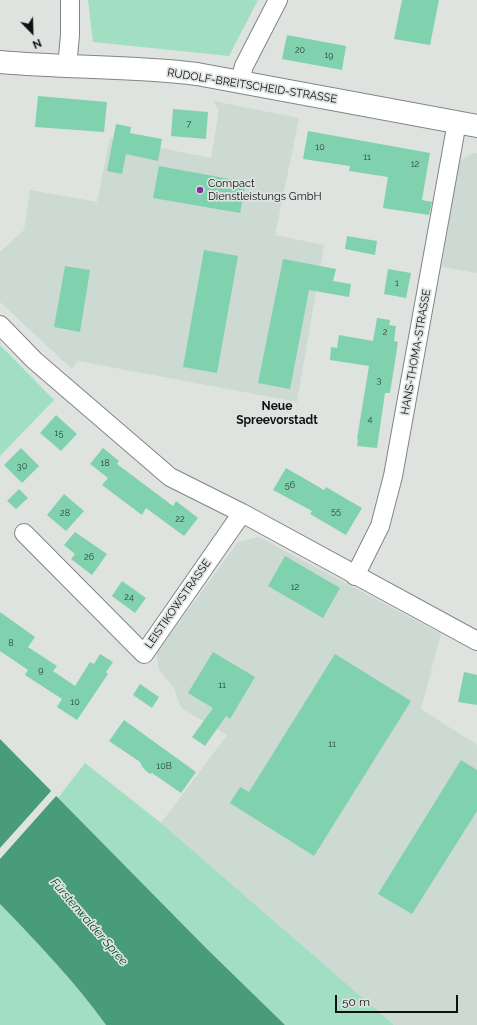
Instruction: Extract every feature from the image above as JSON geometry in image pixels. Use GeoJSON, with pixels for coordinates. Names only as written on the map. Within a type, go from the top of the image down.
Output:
{"type":"FeatureCollection","features":[{"type":"Feature","properties":{"kind":"main road","name":"RUDOLF-BREITSCHEID-STRASSE"},"geometry":{"type":"LineString","coordinates":[[0,62],[67,67],[171,71],[240,81],[467,124]]}},
{"type":"Feature","properties":{"kind":"street"},"geometry":{"type":"LineString","coordinates":[[67,67],[70,35],[70,0]]}},
{"type":"Feature","properties":{"kind":"street"},"geometry":{"type":"LineString","coordinates":[[240,81],[244,66],[278,0]]}},
{"type":"Feature","properties":{"kind":"street","name":"HANS-THOMA-STRASSE"},"geometry":{"type":"LineString","coordinates":[[355,576],[380,526],[393,476],[467,124]]}},
{"type":"Feature","properties":{"kind":"street"},"geometry":{"type":"LineString","coordinates":[[0,325],[34,360],[170,477],[242,513],[355,576],[477,641]]}},
{"type":"Feature","properties":{"kind":"street","name":"LEISTIKOWSTRASSE"},"geometry":{"type":"LineString","coordinates":[[24,533],[144,654],[242,513]]}},
{"type":"Feature","properties":{"kind":"shaded area"},"geometry":{"type":"Polygon","coordinates":[[[88,0],[258,0],[229,56],[93,42],[88,0]]]}},
{"type":"Feature","properties":{"kind":"shaded area"},"geometry":{"type":"Polygon","coordinates":[[[213,101],[299,118],[275,235],[324,245],[297,402],[78,361],[72,369],[0,302],[0,252],[24,230],[30,190],[97,202],[110,138],[211,158],[219,110],[213,101]]]}},
{"type":"Feature","properties":{"kind":"shaded area"},"geometry":{"type":"Polygon","coordinates":[[[474,153],[477,153],[477,273],[442,267],[458,162],[474,153]]]}},
{"type":"Feature","properties":{"kind":"shaded area"},"geometry":{"type":"Polygon","coordinates":[[[0,345],[54,400],[0,456],[0,345]]]}},
{"type":"Feature","properties":{"kind":"shaded area"},"geometry":{"type":"Polygon","coordinates":[[[259,537],[441,634],[421,709],[477,745],[477,1025],[394,1025],[161,823],[227,735],[181,708],[174,688],[158,668],[157,653],[238,542],[259,537]]]}},
{"type":"Feature","properties":{"kind":"shaded area"},"geometry":{"type":"Polygon","coordinates":[[[85,763],[161,823],[394,1025],[285,1025],[206,948],[58,798],[85,763]]]}},
{"type":"Feature","properties":{"kind":"shaded area"},"geometry":{"type":"Polygon","coordinates":[[[0,904],[69,978],[106,1025],[0,1025],[0,904]]]}},
{"type":"Feature","properties":{"kind":"water","name":"Fürstenwalder Spree"},"geometry":{"type":"Polygon","coordinates":[[[0,739],[206,948],[285,1025],[106,1025],[69,978],[0,904],[0,739]]]}},
{"type":"Feature","properties":{"kind":"pier"},"geometry":{"type":"Polygon","coordinates":[[[52,790],[57,795],[0,859],[0,848],[52,790]]]}},
{"type":"Feature","properties":{"kind":"building"},"geometry":{"type":"Polygon","coordinates":[[[402,0],[439,0],[430,45],[394,39],[402,0]]]}},
{"type":"Feature","properties":{"kind":"building"},"geometry":{"type":"Polygon","coordinates":[[[287,35],[346,46],[342,70],[282,59],[287,35]]]}},
{"type":"Feature","properties":{"kind":"building"},"geometry":{"type":"Polygon","coordinates":[[[38,96],[107,102],[104,132],[35,127],[38,96]]]}},
{"type":"Feature","properties":{"kind":"building"},"geometry":{"type":"Polygon","coordinates":[[[173,109],[208,112],[206,139],[171,136],[173,109]]]}},
{"type":"Feature","properties":{"kind":"building"},"geometry":{"type":"Polygon","coordinates":[[[116,124],[131,127],[130,133],[162,139],[158,161],[126,154],[122,174],[107,171],[116,124]]]}},
{"type":"Feature","properties":{"kind":"building"},"geometry":{"type":"Polygon","coordinates":[[[308,131],[430,153],[422,200],[432,202],[429,215],[383,208],[388,177],[349,171],[350,166],[303,159],[308,131]]]}},
{"type":"Feature","properties":{"kind":"building","name":"Compact Dienstleistungs GmbH"},"geometry":{"type":"Polygon","coordinates":[[[159,166],[246,182],[240,213],[153,198],[159,166]]]}},
{"type":"Feature","properties":{"kind":"building"},"geometry":{"type":"Polygon","coordinates":[[[347,236],[377,241],[375,255],[345,249],[347,236]]]}},
{"type":"Feature","properties":{"kind":"building"},"geometry":{"type":"Polygon","coordinates":[[[204,250],[238,256],[217,373],[183,367],[204,250]]]}},
{"type":"Feature","properties":{"kind":"building"},"geometry":{"type":"Polygon","coordinates":[[[283,259],[336,269],[333,281],[351,284],[349,297],[309,290],[290,389],[258,383],[283,259]]]}},
{"type":"Feature","properties":{"kind":"building"},"geometry":{"type":"Polygon","coordinates":[[[65,266],[90,270],[80,332],[54,327],[65,266]]]}},
{"type":"Feature","properties":{"kind":"building"},"geometry":{"type":"Polygon","coordinates":[[[388,269],[411,273],[406,298],[384,294],[388,269]]]}},
{"type":"Feature","properties":{"kind":"building"},"geometry":{"type":"Polygon","coordinates":[[[377,318],[390,320],[389,325],[396,326],[394,341],[398,342],[390,393],[385,393],[377,448],[357,446],[369,366],[330,360],[331,347],[337,348],[339,335],[373,341],[377,318]]]}},
{"type":"Feature","properties":{"kind":"building"},"geometry":{"type":"Polygon","coordinates":[[[56,415],[77,434],[61,451],[40,433],[56,415]]]}},
{"type":"Feature","properties":{"kind":"building"},"geometry":{"type":"Polygon","coordinates":[[[21,448],[39,466],[22,483],[4,465],[21,448]]]}},
{"type":"Feature","properties":{"kind":"building"},"geometry":{"type":"Polygon","coordinates":[[[103,448],[119,461],[117,464],[173,506],[176,501],[198,518],[184,536],[146,508],[142,515],[102,485],[108,478],[90,464],[103,448]]]}},
{"type":"Feature","properties":{"kind":"building"},"geometry":{"type":"Polygon","coordinates":[[[286,468],[324,490],[326,487],[362,508],[346,535],[310,514],[312,511],[273,490],[286,468]]]}},
{"type":"Feature","properties":{"kind":"building"},"geometry":{"type":"Polygon","coordinates":[[[19,489],[28,498],[16,509],[7,501],[19,489]]]}},
{"type":"Feature","properties":{"kind":"building"},"geometry":{"type":"Polygon","coordinates":[[[64,494],[84,511],[66,531],[47,515],[64,494]]]}},
{"type":"Feature","properties":{"kind":"building"},"geometry":{"type":"Polygon","coordinates":[[[75,532],[107,554],[92,575],[71,559],[75,554],[64,545],[75,532]]]}},
{"type":"Feature","properties":{"kind":"building"},"geometry":{"type":"Polygon","coordinates":[[[285,556],[340,588],[323,618],[268,586],[285,556]]]}},
{"type":"Feature","properties":{"kind":"building"},"geometry":{"type":"Polygon","coordinates":[[[122,581],[146,598],[135,613],[112,596],[122,581]]]}},
{"type":"Feature","properties":{"kind":"building"},"geometry":{"type":"Polygon","coordinates":[[[0,612],[35,637],[28,647],[57,666],[53,671],[75,686],[90,662],[94,664],[100,654],[113,662],[106,672],[108,674],[77,720],[57,707],[62,699],[25,675],[28,670],[0,651],[0,612]]]}},
{"type":"Feature","properties":{"kind":"building"},"geometry":{"type":"Polygon","coordinates":[[[213,652],[255,677],[230,719],[226,716],[205,746],[192,737],[213,708],[188,693],[213,652]]]}},
{"type":"Feature","properties":{"kind":"building"},"geometry":{"type":"Polygon","coordinates":[[[335,654],[411,701],[314,856],[230,803],[240,787],[249,792],[335,654]]]}},
{"type":"Feature","properties":{"kind":"building"},"geometry":{"type":"Polygon","coordinates":[[[464,672],[477,675],[477,705],[458,702],[464,672]]]}},
{"type":"Feature","properties":{"kind":"building"},"geometry":{"type":"Polygon","coordinates":[[[140,684],[159,697],[152,708],[133,695],[140,684]]]}},
{"type":"Feature","properties":{"kind":"building"},"geometry":{"type":"Polygon","coordinates":[[[124,720],[196,772],[181,793],[152,773],[150,774],[143,768],[140,762],[109,741],[124,720]]]}},
{"type":"Feature","properties":{"kind":"building"},"geometry":{"type":"Polygon","coordinates":[[[461,760],[477,770],[477,811],[412,914],[378,894],[461,760]]]}},
{"type":"Feature","properties":{"kind":"place","name":"Compact Dienstleistungs GmbH"},"geometry":{"type":"Point","coordinates":[200,190]}},
{"type":"Feature","properties":{"kind":"district","name":"Neue Spreevorstadt"},"geometry":{"type":"Point","coordinates":[277,413]}}]}
